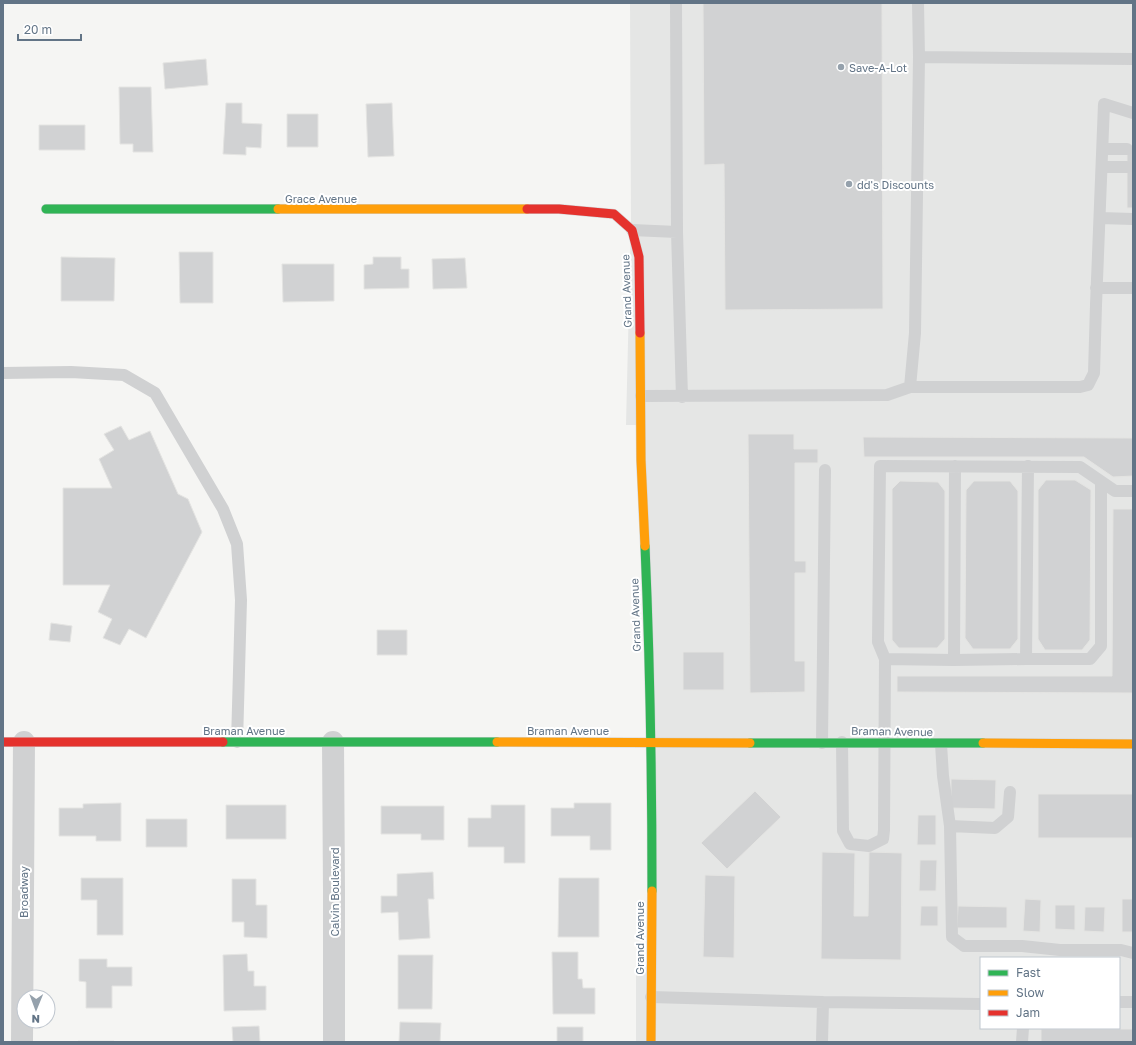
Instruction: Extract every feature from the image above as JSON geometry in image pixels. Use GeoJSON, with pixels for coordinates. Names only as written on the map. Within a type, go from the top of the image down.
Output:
{"type":"FeatureCollection","features":[{"type":"Feature","properties":{"kind":"street","name":"Grace Avenue"},"geometry":{"type":"LineString","coordinates":[[46,209],[559,209],[614,214],[632,230]]}},
{"type":"Feature","properties":{"kind":"street","name":"Grand Avenue"},"geometry":{"type":"LineString","coordinates":[[632,230],[639,257],[641,460],[648,610],[652,786],[651,1042]]}},
{"type":"Feature","properties":{"kind":"street","name":"Braman Avenue"},"geometry":{"type":"LineString","coordinates":[[13,742],[842,742],[885,744],[1133,744]]}},
{"type":"Feature","properties":{"kind":"street","name":"Broadway"},"geometry":{"type":"LineString","coordinates":[[13,742],[22,1042]]}},
{"type":"Feature","properties":{"kind":"street","name":"Calvin Boulevard"},"geometry":{"type":"LineString","coordinates":[[333,742],[334,1042]]}},
{"type":"Feature","properties":{"kind":"lane"},"geometry":{"type":"LineString","coordinates":[[676,3],[677,232],[682,397]]}},
{"type":"Feature","properties":{"kind":"lane"},"geometry":{"type":"LineString","coordinates":[[910,387],[915,334],[919,57],[918,3]]}},
{"type":"Feature","properties":{"kind":"lane"},"geometry":{"type":"LineString","coordinates":[[919,57],[1133,59]]}},
{"type":"Feature","properties":{"kind":"lane"},"geometry":{"type":"LineString","coordinates":[[640,396],[887,395],[910,387],[1080,387],[1088,385],[1094,372],[1104,104],[1133,113]]}},
{"type":"Feature","properties":{"kind":"lane"},"geometry":{"type":"LineString","coordinates":[[1103,149],[1127,149]]}},
{"type":"Feature","properties":{"kind":"lane"},"geometry":{"type":"LineString","coordinates":[[1102,167],[1127,167]]}},
{"type":"Feature","properties":{"kind":"lane"},"geometry":{"type":"LineString","coordinates":[[1100,218],[1133,219]]}},
{"type":"Feature","properties":{"kind":"lane"},"geometry":{"type":"LineString","coordinates":[[632,230],[677,232]]}},
{"type":"Feature","properties":{"kind":"lane"},"geometry":{"type":"LineString","coordinates":[[1096,288],[1133,288]]}},
{"type":"Feature","properties":{"kind":"lane"},"geometry":{"type":"LineString","coordinates":[[3,373],[71,372],[124,375],[155,393],[223,509],[237,544],[241,600],[237,742]]}},
{"type":"Feature","properties":{"kind":"lane"},"geometry":{"type":"LineString","coordinates":[[842,742],[844,831],[850,844],[869,846],[883,839],[885,659],[878,642],[880,466],[1080,467],[1114,491],[1133,491]]}},
{"type":"Feature","properties":{"kind":"lane"},"geometry":{"type":"LineString","coordinates":[[954,660],[955,466]]}},
{"type":"Feature","properties":{"kind":"lane"},"geometry":{"type":"LineString","coordinates":[[1026,659],[1028,466]]}},
{"type":"Feature","properties":{"kind":"lane"},"geometry":{"type":"LineString","coordinates":[[822,743],[825,470]]}},
{"type":"Feature","properties":{"kind":"lane"},"geometry":{"type":"LineString","coordinates":[[885,659],[1090,659],[1101,646],[1101,482]]}},
{"type":"Feature","properties":{"kind":"lane"},"geometry":{"type":"LineString","coordinates":[[941,744],[943,776],[950,826],[952,937],[964,946],[1022,946],[1060,950],[1121,950],[1133,953]]}},
{"type":"Feature","properties":{"kind":"lane"},"geometry":{"type":"LineString","coordinates":[[950,826],[995,828],[1008,817],[1010,792]]}},
{"type":"Feature","properties":{"kind":"lane"},"geometry":{"type":"LineString","coordinates":[[651,997],[823,1002],[980,1004]]}},
{"type":"Feature","properties":{"kind":"lane"},"geometry":{"type":"LineString","coordinates":[[822,1042],[823,1002]]}},
{"type":"Feature","properties":{"kind":"lane"},"geometry":{"type":"LineString","coordinates":[[1120,1002],[1133,1002]]}},
{"type":"Feature","properties":{"kind":"lane"},"geometry":{"type":"LineString","coordinates":[[1022,1042],[1023,1029]]}},
{"type":"Feature","properties":{"kind":"shaded area"},"geometry":{"type":"Polygon","coordinates":[[[630,3],[1133,3],[1133,1042],[636,1042],[636,964],[650,965],[645,425],[626,425],[631,219],[630,3]]]}},
{"type":"Feature","properties":{"kind":"building"},"geometry":{"type":"Polygon","coordinates":[[[703,3],[882,3],[883,309],[725,310],[724,164],[704,165],[703,3]]]}},
{"type":"Feature","properties":{"kind":"building"},"geometry":{"type":"Polygon","coordinates":[[[206,59],[208,85],[165,89],[163,63],[206,59]]]}},
{"type":"Feature","properties":{"kind":"building"},"geometry":{"type":"Polygon","coordinates":[[[119,87],[151,87],[153,152],[133,152],[133,144],[120,144],[119,87]]]}},
{"type":"Feature","properties":{"kind":"building"},"geometry":{"type":"Polygon","coordinates":[[[226,103],[242,103],[242,123],[262,124],[261,148],[246,147],[246,155],[223,154],[226,103]]]}},
{"type":"Feature","properties":{"kind":"building"},"geometry":{"type":"Polygon","coordinates":[[[392,103],[394,156],[368,157],[366,104],[392,103]]]}},
{"type":"Feature","properties":{"kind":"building"},"geometry":{"type":"Polygon","coordinates":[[[287,114],[318,114],[318,147],[287,147],[287,114]]]}},
{"type":"Feature","properties":{"kind":"building"},"geometry":{"type":"Polygon","coordinates":[[[39,125],[85,125],[85,150],[39,150],[39,125]]]}},
{"type":"Feature","properties":{"kind":"building"},"geometry":{"type":"Polygon","coordinates":[[[1127,146],[1133,146],[1133,208],[1127,208],[1127,146]]]}},
{"type":"Feature","properties":{"kind":"building"},"geometry":{"type":"Polygon","coordinates":[[[179,252],[213,252],[213,303],[180,303],[179,252]]]}},
{"type":"Feature","properties":{"kind":"building"},"geometry":{"type":"Polygon","coordinates":[[[61,257],[115,258],[114,301],[61,301],[61,257]]]}},
{"type":"Feature","properties":{"kind":"building"},"geometry":{"type":"Polygon","coordinates":[[[373,257],[401,257],[401,269],[409,269],[409,288],[364,289],[364,265],[373,264],[373,257]]]}},
{"type":"Feature","properties":{"kind":"building"},"geometry":{"type":"Polygon","coordinates":[[[465,258],[467,288],[433,289],[432,259],[465,258]]]}},
{"type":"Feature","properties":{"kind":"building"},"geometry":{"type":"Polygon","coordinates":[[[282,264],[334,264],[334,301],[283,302],[282,264]]]}},
{"type":"Feature","properties":{"kind":"building"},"geometry":{"type":"Polygon","coordinates":[[[121,426],[129,440],[150,431],[178,494],[188,499],[202,532],[146,638],[129,629],[120,645],[103,638],[112,619],[98,612],[110,585],[63,585],[63,488],[112,488],[99,459],[114,450],[104,434],[121,426]]]}},
{"type":"Feature","properties":{"kind":"building"},"geometry":{"type":"Polygon","coordinates":[[[748,434],[794,434],[794,449],[818,449],[818,463],[795,463],[795,561],[806,561],[806,573],[795,573],[795,661],[805,661],[805,692],[750,693],[748,434]]]}},
{"type":"Feature","properties":{"kind":"building"},"geometry":{"type":"Polygon","coordinates":[[[863,437],[1133,438],[1133,476],[1113,477],[1084,457],[864,457],[863,437]]]}},
{"type":"Feature","properties":{"kind":"building"},"geometry":{"type":"Polygon","coordinates":[[[1046,480],[1075,480],[1091,490],[1090,640],[1082,650],[1045,650],[1038,639],[1038,490],[1046,480]]]}},
{"type":"Feature","properties":{"kind":"building"},"geometry":{"type":"Polygon","coordinates":[[[900,481],[938,482],[945,491],[945,639],[937,648],[899,648],[892,640],[892,489],[900,481]]]}},
{"type":"Feature","properties":{"kind":"building"},"geometry":{"type":"Polygon","coordinates":[[[974,481],[1010,481],[1018,491],[1018,639],[1010,649],[973,649],[965,638],[966,490],[974,481]]]}},
{"type":"Feature","properties":{"kind":"building"},"geometry":{"type":"Polygon","coordinates":[[[1113,509],[1133,509],[1133,693],[897,692],[897,676],[1112,676],[1113,509]]]}},
{"type":"Feature","properties":{"kind":"building"},"geometry":{"type":"Polygon","coordinates":[[[51,623],[72,626],[70,642],[49,640],[51,623]]]}},
{"type":"Feature","properties":{"kind":"building"},"geometry":{"type":"Polygon","coordinates":[[[377,630],[407,630],[407,655],[377,655],[377,630]]]}},
{"type":"Feature","properties":{"kind":"building"},"geometry":{"type":"Polygon","coordinates":[[[683,652],[724,652],[724,690],[683,690],[683,652]]]}},
{"type":"Feature","properties":{"kind":"building"},"geometry":{"type":"Polygon","coordinates":[[[951,779],[996,780],[995,809],[951,808],[951,779]]]}},
{"type":"Feature","properties":{"kind":"building"},"geometry":{"type":"Polygon","coordinates":[[[755,791],[781,817],[727,869],[701,843],[755,791]]]}},
{"type":"Feature","properties":{"kind":"building"},"geometry":{"type":"Polygon","coordinates":[[[1038,794],[1133,794],[1133,876],[1132,838],[1038,838],[1038,794]]]}},
{"type":"Feature","properties":{"kind":"building"},"geometry":{"type":"Polygon","coordinates":[[[121,803],[121,841],[96,841],[96,836],[59,836],[59,808],[83,808],[83,804],[121,803]]]}},
{"type":"Feature","properties":{"kind":"building"},"geometry":{"type":"Polygon","coordinates":[[[574,803],[611,803],[611,850],[590,850],[590,836],[551,836],[551,808],[574,808],[574,803]]]}},
{"type":"Feature","properties":{"kind":"building"},"geometry":{"type":"Polygon","coordinates":[[[226,805],[286,805],[286,839],[226,839],[226,805]]]}},
{"type":"Feature","properties":{"kind":"building"},"geometry":{"type":"Polygon","coordinates":[[[491,805],[525,805],[525,863],[504,863],[504,847],[468,847],[468,818],[491,818],[491,805]]]}},
{"type":"Feature","properties":{"kind":"building"},"geometry":{"type":"Polygon","coordinates":[[[381,806],[444,806],[444,840],[421,840],[421,834],[381,834],[381,806]]]}},
{"type":"Feature","properties":{"kind":"building"},"geometry":{"type":"Polygon","coordinates":[[[918,815],[936,815],[936,845],[917,845],[918,815]]]}},
{"type":"Feature","properties":{"kind":"building"},"geometry":{"type":"Polygon","coordinates":[[[146,819],[187,819],[187,847],[146,847],[146,819]]]}},
{"type":"Feature","properties":{"kind":"building"},"geometry":{"type":"Polygon","coordinates":[[[822,852],[855,853],[854,916],[868,916],[869,852],[902,853],[901,960],[821,959],[822,852]]]}},
{"type":"Feature","properties":{"kind":"building"},"geometry":{"type":"Polygon","coordinates":[[[920,860],[937,860],[936,891],[919,891],[920,860]]]}},
{"type":"Feature","properties":{"kind":"building"},"geometry":{"type":"Polygon","coordinates":[[[433,872],[434,899],[428,899],[430,938],[399,940],[398,912],[381,913],[381,896],[397,896],[397,874],[433,872]]]}},
{"type":"Feature","properties":{"kind":"building"},"geometry":{"type":"Polygon","coordinates":[[[705,875],[735,876],[734,958],[703,957],[705,875]]]}},
{"type":"Feature","properties":{"kind":"building"},"geometry":{"type":"Polygon","coordinates":[[[81,878],[123,878],[123,935],[97,935],[97,900],[81,900],[81,878]]]}},
{"type":"Feature","properties":{"kind":"building"},"geometry":{"type":"Polygon","coordinates":[[[559,878],[599,878],[599,937],[558,937],[559,878]]]}},
{"type":"Feature","properties":{"kind":"building"},"geometry":{"type":"Polygon","coordinates":[[[232,879],[256,879],[256,905],[267,905],[267,938],[244,937],[244,922],[232,922],[232,879]]]}},
{"type":"Feature","properties":{"kind":"building"},"geometry":{"type":"Polygon","coordinates":[[[1025,899],[1041,900],[1040,932],[1023,931],[1025,899]]]}},
{"type":"Feature","properties":{"kind":"building"},"geometry":{"type":"Polygon","coordinates":[[[1122,899],[1133,899],[1133,932],[1122,932],[1122,899]]]}},
{"type":"Feature","properties":{"kind":"building"},"geometry":{"type":"Polygon","coordinates":[[[1055,905],[1075,905],[1075,930],[1055,929],[1055,905]]]}},
{"type":"Feature","properties":{"kind":"building"},"geometry":{"type":"Polygon","coordinates":[[[921,906],[938,906],[938,926],[920,926],[921,906]]]}},
{"type":"Feature","properties":{"kind":"building"},"geometry":{"type":"Polygon","coordinates":[[[958,906],[1007,907],[1007,928],[957,928],[958,906]]]}},
{"type":"Feature","properties":{"kind":"building"},"geometry":{"type":"Polygon","coordinates":[[[1085,907],[1105,907],[1104,932],[1084,931],[1085,907]]]}},
{"type":"Feature","properties":{"kind":"building"},"geometry":{"type":"Polygon","coordinates":[[[552,952],[578,952],[578,979],[582,979],[583,988],[595,988],[595,1014],[553,1014],[552,952]]]}},
{"type":"Feature","properties":{"kind":"building"},"geometry":{"type":"Polygon","coordinates":[[[247,954],[248,971],[254,971],[254,986],[266,986],[266,1010],[224,1011],[223,955],[247,954]]]}},
{"type":"Feature","properties":{"kind":"building"},"geometry":{"type":"Polygon","coordinates":[[[398,955],[433,955],[432,1009],[398,1009],[398,955]]]}},
{"type":"Feature","properties":{"kind":"building"},"geometry":{"type":"Polygon","coordinates":[[[79,959],[107,959],[107,967],[132,967],[132,986],[112,986],[112,1008],[86,1008],[86,982],[79,981],[79,959]]]}},
{"type":"Feature","properties":{"kind":"building"},"geometry":{"type":"Polygon","coordinates":[[[400,1022],[441,1023],[440,1042],[399,1042],[400,1022]]]}},
{"type":"Feature","properties":{"kind":"building"},"geometry":{"type":"Polygon","coordinates":[[[259,1026],[260,1042],[233,1042],[232,1027],[259,1026]]]}},
{"type":"Feature","properties":{"kind":"building"},"geometry":{"type":"Polygon","coordinates":[[[557,1027],[583,1027],[583,1042],[557,1042],[557,1027]]]}},
{"type":"Feature","properties":{"kind":"building"},"geometry":{"type":"Polygon","coordinates":[[[1041,1029],[1133,1029],[1133,1042],[1041,1042],[1041,1029]]]}},
{"type":"Feature","properties":{"kind":"building"},"geometry":{"type":"Polygon","coordinates":[[[114,1041],[114,1042],[78,1042],[114,1041]]]}},
{"type":"Feature","properties":{"kind":"traffic: fast"},"geometry":{"type":"LineString","coordinates":[[46,209],[278,209]]}},
{"type":"Feature","properties":{"kind":"traffic: fast"},"geometry":{"type":"LineString","coordinates":[[645,546],[652,805],[652,891]]}},
{"type":"Feature","properties":{"kind":"traffic: fast"},"geometry":{"type":"LineString","coordinates":[[223,742],[497,742]]}},
{"type":"Feature","properties":{"kind":"traffic: fast"},"geometry":{"type":"LineString","coordinates":[[750,743],[983,743]]}},
{"type":"Feature","properties":{"kind":"traffic: slow"},"geometry":{"type":"LineString","coordinates":[[278,209],[527,209]]}},
{"type":"Feature","properties":{"kind":"traffic: slow"},"geometry":{"type":"LineString","coordinates":[[640,333],[641,460],[645,546]]}},
{"type":"Feature","properties":{"kind":"traffic: slow"},"geometry":{"type":"LineString","coordinates":[[497,742],[750,743]]}},
{"type":"Feature","properties":{"kind":"traffic: slow"},"geometry":{"type":"LineString","coordinates":[[983,743],[1133,744]]}},
{"type":"Feature","properties":{"kind":"traffic: slow"},"geometry":{"type":"LineString","coordinates":[[651,1042],[652,891]]}},
{"type":"Feature","properties":{"kind":"traffic: jam"},"geometry":{"type":"LineString","coordinates":[[527,209],[559,209],[614,214],[632,230],[639,257],[640,333]]}},
{"type":"Feature","properties":{"kind":"traffic: jam"},"geometry":{"type":"LineString","coordinates":[[3,742],[223,742]]}},
{"type":"Feature","properties":{"kind":"place","name":"Save-A-Lot"},"geometry":{"type":"Point","coordinates":[841,67]}},
{"type":"Feature","properties":{"kind":"place","name":"dd's Discounts"},"geometry":{"type":"Point","coordinates":[849,184]}}]}
